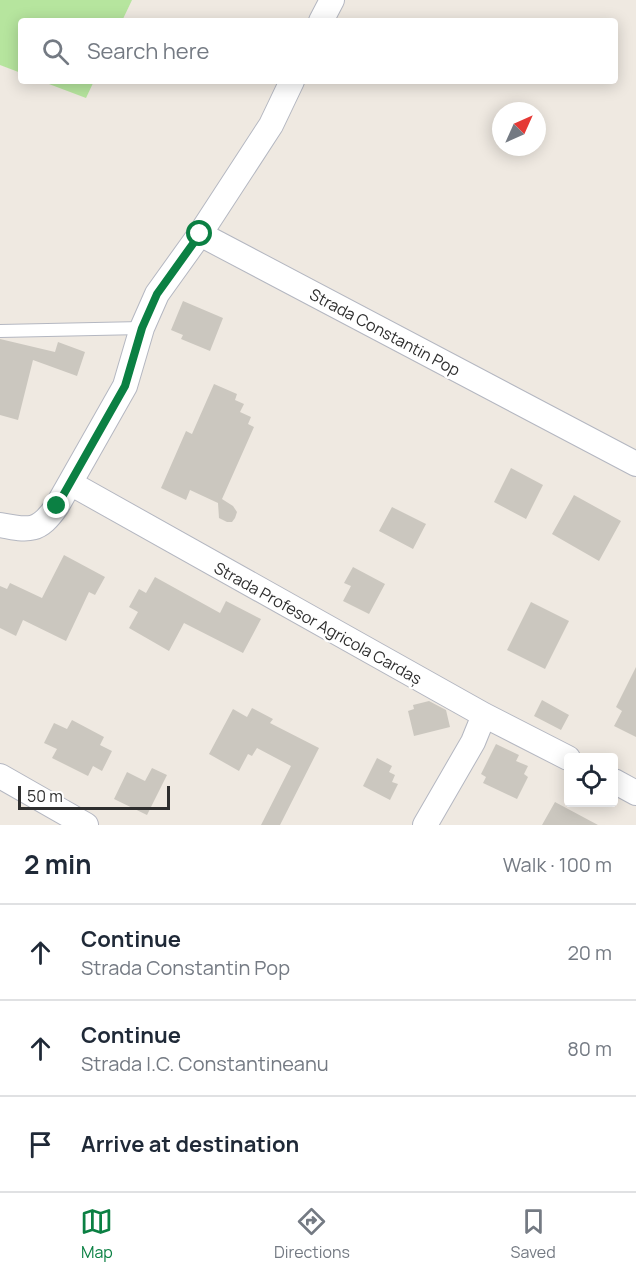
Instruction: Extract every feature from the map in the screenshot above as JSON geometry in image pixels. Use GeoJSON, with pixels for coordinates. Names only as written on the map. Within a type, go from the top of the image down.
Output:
{"type":"FeatureCollection","features":[{"type":"Feature","properties":{"kind":"street"},"geometry":{"type":"LineString","coordinates":[[323,18],[332,0]]}},
{"type":"Feature","properties":{"kind":"street"},"geometry":{"type":"LineString","coordinates":[[0,525],[30,530],[48,519],[125,386],[142,328],[157,294],[200,234],[271,125],[291,84]]}},
{"type":"Feature","properties":{"kind":"street","name":"Strada Constantin Pop"},"geometry":{"type":"LineString","coordinates":[[200,234],[636,464]]}},
{"type":"Feature","properties":{"kind":"street","name":"Strada Profesor Agricola Cardaș"},"geometry":{"type":"LineString","coordinates":[[70,483],[484,715],[564,756]]}},
{"type":"Feature","properties":{"kind":"street"},"geometry":{"type":"LineString","coordinates":[[425,825],[472,742],[484,715]]}},
{"type":"Feature","properties":{"kind":"street"},"geometry":{"type":"LineString","coordinates":[[0,777],[87,825]]}},
{"type":"Feature","properties":{"kind":"street"},"geometry":{"type":"LineString","coordinates":[[618,783],[636,793]]}},
{"type":"Feature","properties":{"kind":"lane"},"geometry":{"type":"LineString","coordinates":[[0,331],[142,328]]}},
{"type":"Feature","properties":{"kind":"green space"},"geometry":{"type":"Polygon","coordinates":[[[0,0],[132,0],[123,18],[18,18],[18,72],[0,65],[0,0]]]}},
{"type":"Feature","properties":{"kind":"green space"},"geometry":{"type":"Polygon","coordinates":[[[49,84],[93,84],[86,98],[49,84]]]}},
{"type":"Feature","properties":{"kind":"building"},"geometry":{"type":"Polygon","coordinates":[[[183,301],[223,318],[210,351],[181,339],[183,335],[171,330],[183,301]]]}},
{"type":"Feature","properties":{"kind":"building"},"geometry":{"type":"Polygon","coordinates":[[[0,339],[55,352],[58,342],[85,352],[77,376],[33,360],[18,420],[0,415],[0,339]]]}},
{"type":"Feature","properties":{"kind":"building"},"geometry":{"type":"Polygon","coordinates":[[[214,384],[237,394],[235,400],[244,404],[240,412],[251,417],[248,424],[254,427],[222,499],[233,506],[237,512],[232,522],[219,518],[218,503],[190,490],[186,500],[161,488],[186,431],[192,434],[214,384]]]}},
{"type":"Feature","properties":{"kind":"building"},"geometry":{"type":"Polygon","coordinates":[[[511,468],[543,485],[526,519],[494,502],[511,468]]]}},
{"type":"Feature","properties":{"kind":"building"},"geometry":{"type":"Polygon","coordinates":[[[574,495],[621,521],[599,561],[552,534],[574,495]]]}},
{"type":"Feature","properties":{"kind":"building"},"geometry":{"type":"Polygon","coordinates":[[[392,507],[426,524],[413,549],[379,531],[392,507]]]}},
{"type":"Feature","properties":{"kind":"building"},"geometry":{"type":"Polygon","coordinates":[[[64,555],[105,577],[95,595],[89,592],[66,641],[23,620],[16,636],[0,628],[0,586],[7,589],[10,583],[42,598],[64,555]]]}},
{"type":"Feature","properties":{"kind":"building"},"geometry":{"type":"Polygon","coordinates":[[[353,567],[385,584],[369,614],[343,601],[351,586],[344,583],[353,567]]]}},
{"type":"Feature","properties":{"kind":"building"},"geometry":{"type":"Polygon","coordinates":[[[155,577],[220,613],[226,601],[261,619],[243,653],[184,623],[169,651],[129,628],[138,612],[129,607],[139,589],[146,593],[155,577]]]}},
{"type":"Feature","properties":{"kind":"building"},"geometry":{"type":"Polygon","coordinates":[[[531,602],[569,621],[545,669],[507,650],[531,602]]]}},
{"type":"Feature","properties":{"kind":"building"},"geometry":{"type":"Polygon","coordinates":[[[636,667],[636,737],[614,726],[622,711],[616,707],[636,667]]]}},
{"type":"Feature","properties":{"kind":"building"},"geometry":{"type":"Polygon","coordinates":[[[542,700],[569,715],[561,730],[534,716],[542,700]]]}},
{"type":"Feature","properties":{"kind":"building"},"geometry":{"type":"Polygon","coordinates":[[[429,701],[446,710],[450,727],[414,736],[408,711],[414,709],[413,705],[429,701]]]}},
{"type":"Feature","properties":{"kind":"building"},"geometry":{"type":"Polygon","coordinates":[[[252,708],[273,719],[270,723],[319,748],[280,825],[261,825],[291,766],[257,748],[252,756],[248,754],[239,771],[209,754],[233,709],[247,717],[252,708]]]}},
{"type":"Feature","properties":{"kind":"building"},"geometry":{"type":"Polygon","coordinates":[[[72,720],[104,737],[100,745],[112,751],[102,771],[93,766],[88,776],[52,758],[57,749],[44,743],[54,723],[67,729],[72,720]]]}},
{"type":"Feature","properties":{"kind":"building"},"geometry":{"type":"Polygon","coordinates":[[[496,744],[519,755],[516,761],[528,766],[524,774],[528,777],[517,799],[483,783],[486,777],[481,774],[496,744]]]}},
{"type":"Feature","properties":{"kind":"building"},"geometry":{"type":"Polygon","coordinates":[[[377,758],[392,766],[389,772],[395,775],[392,782],[398,784],[390,800],[363,786],[377,758]]]}},
{"type":"Feature","properties":{"kind":"building"},"geometry":{"type":"Polygon","coordinates":[[[152,768],[167,775],[147,815],[114,799],[127,772],[145,781],[152,768]]]}},
{"type":"Feature","properties":{"kind":"building"},"geometry":{"type":"Polygon","coordinates":[[[555,802],[598,825],[542,825],[555,802]]]}},
{"type":"Feature","properties":{"kind":"route"},"geometry":{"type":"LineString","coordinates":[[57,506],[125,386],[142,328],[157,294],[200,234]]}}]}
